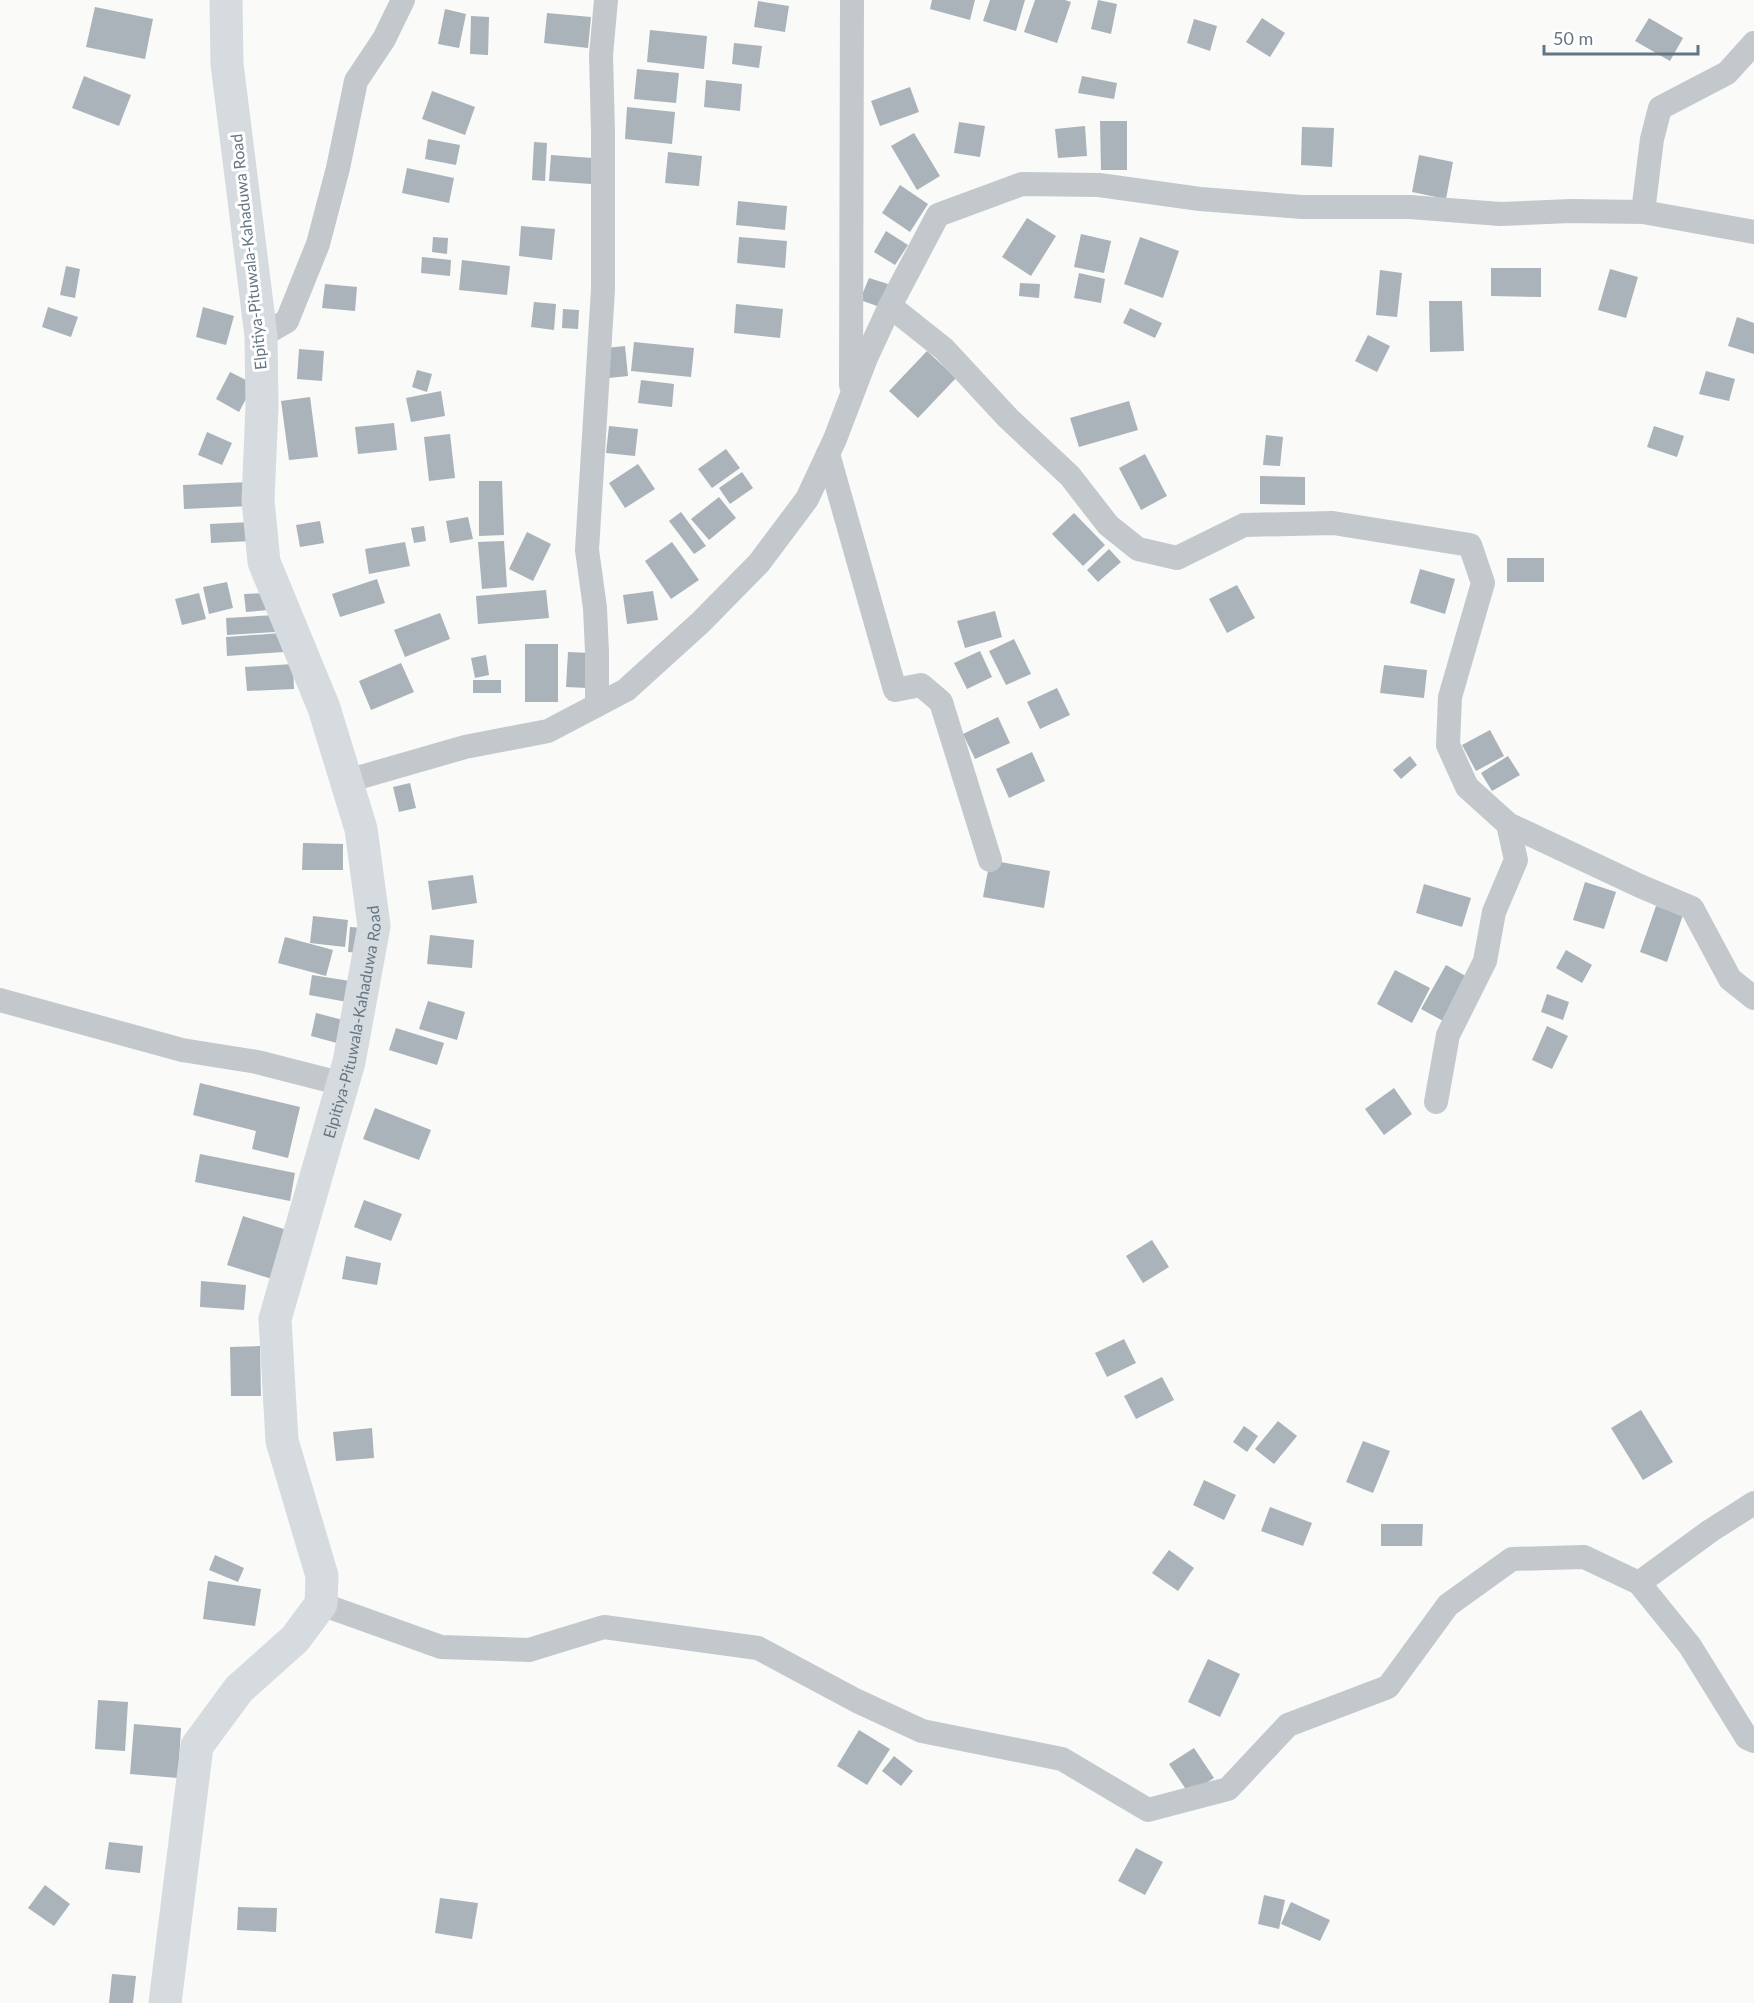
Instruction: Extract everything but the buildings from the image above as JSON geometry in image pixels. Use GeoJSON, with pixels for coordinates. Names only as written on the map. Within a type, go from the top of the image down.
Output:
{"type":"FeatureCollection","features":[{"type":"Feature","properties":{"kind":"street","name":"Elpitiya-Pituwala-Kahaduwa Road"},"geometry":{"type":"LineString","coordinates":[[226,0],[227,64],[261,336],[262,407],[258,500],[264,562],[324,708],[361,829],[374,926],[349,1062],[275,1319],[282,1441],[322,1576],[321,1604]]}},
{"type":"Feature","properties":{"kind":"street"},"geometry":{"type":"LineString","coordinates":[[261,336],[287,321],[318,244],[338,168],[356,81],[384,39],[403,0]]}},
{"type":"Feature","properties":{"kind":"street"},"geometry":{"type":"LineString","coordinates":[[597,705],[595,608],[587,550],[603,289],[601,55],[606,0]]}},
{"type":"Feature","properties":{"kind":"street"},"geometry":{"type":"LineString","coordinates":[[851,397],[852,0]]}},
{"type":"Feature","properties":{"kind":"street"},"geometry":{"type":"LineString","coordinates":[[1643,212],[1652,139],[1660,108],[1727,73],[1754,43]]}},
{"type":"Feature","properties":{"kind":"street"},"geometry":{"type":"LineString","coordinates":[[346,781],[465,747],[548,731],[627,690],[701,622],[759,563],[807,499],[828,454],[866,358],[890,306],[938,215],[1022,184],[1099,185],[1200,199],[1302,207],[1410,207],[1500,214],[1571,211],[1643,212],[1754,232]]}},
{"type":"Feature","properties":{"kind":"street"},"geometry":{"type":"LineString","coordinates":[[890,306],[944,349],[1008,418],[1070,476],[1108,525],[1138,549],[1177,558],[1244,525],[1333,523],[1470,544],[1483,583],[1450,697],[1448,745],[1467,787],[1508,824],[1692,908],[1730,979],[1754,998]]}},
{"type":"Feature","properties":{"kind":"street"},"geometry":{"type":"LineString","coordinates":[[828,454],[895,690],[921,686],[941,702],[990,860]]}},
{"type":"Feature","properties":{"kind":"street"},"geometry":{"type":"LineString","coordinates":[[1436,1102],[1448,1035],[1485,961],[1494,912],[1516,860],[1508,824]]}},
{"type":"Feature","properties":{"kind":"street"},"geometry":{"type":"LineString","coordinates":[[0,1000],[182,1050],[257,1062],[343,1084]]}},
{"type":"Feature","properties":{"kind":"street"},"geometry":{"type":"LineString","coordinates":[[1639,1583],[1710,1531],[1754,1503]]}},
{"type":"Feature","properties":{"kind":"street"},"geometry":{"type":"LineString","coordinates":[[165,2003],[198,1746],[239,1689],[295,1639],[321,1604],[441,1647],[529,1650],[604,1627],[758,1648],[857,1701],[922,1731],[1062,1759],[1148,1810],[1228,1789],[1288,1725],[1388,1687],[1448,1605],[1512,1559],[1584,1557],[1639,1583],[1690,1646],[1747,1738],[1754,1741]]}}]}
